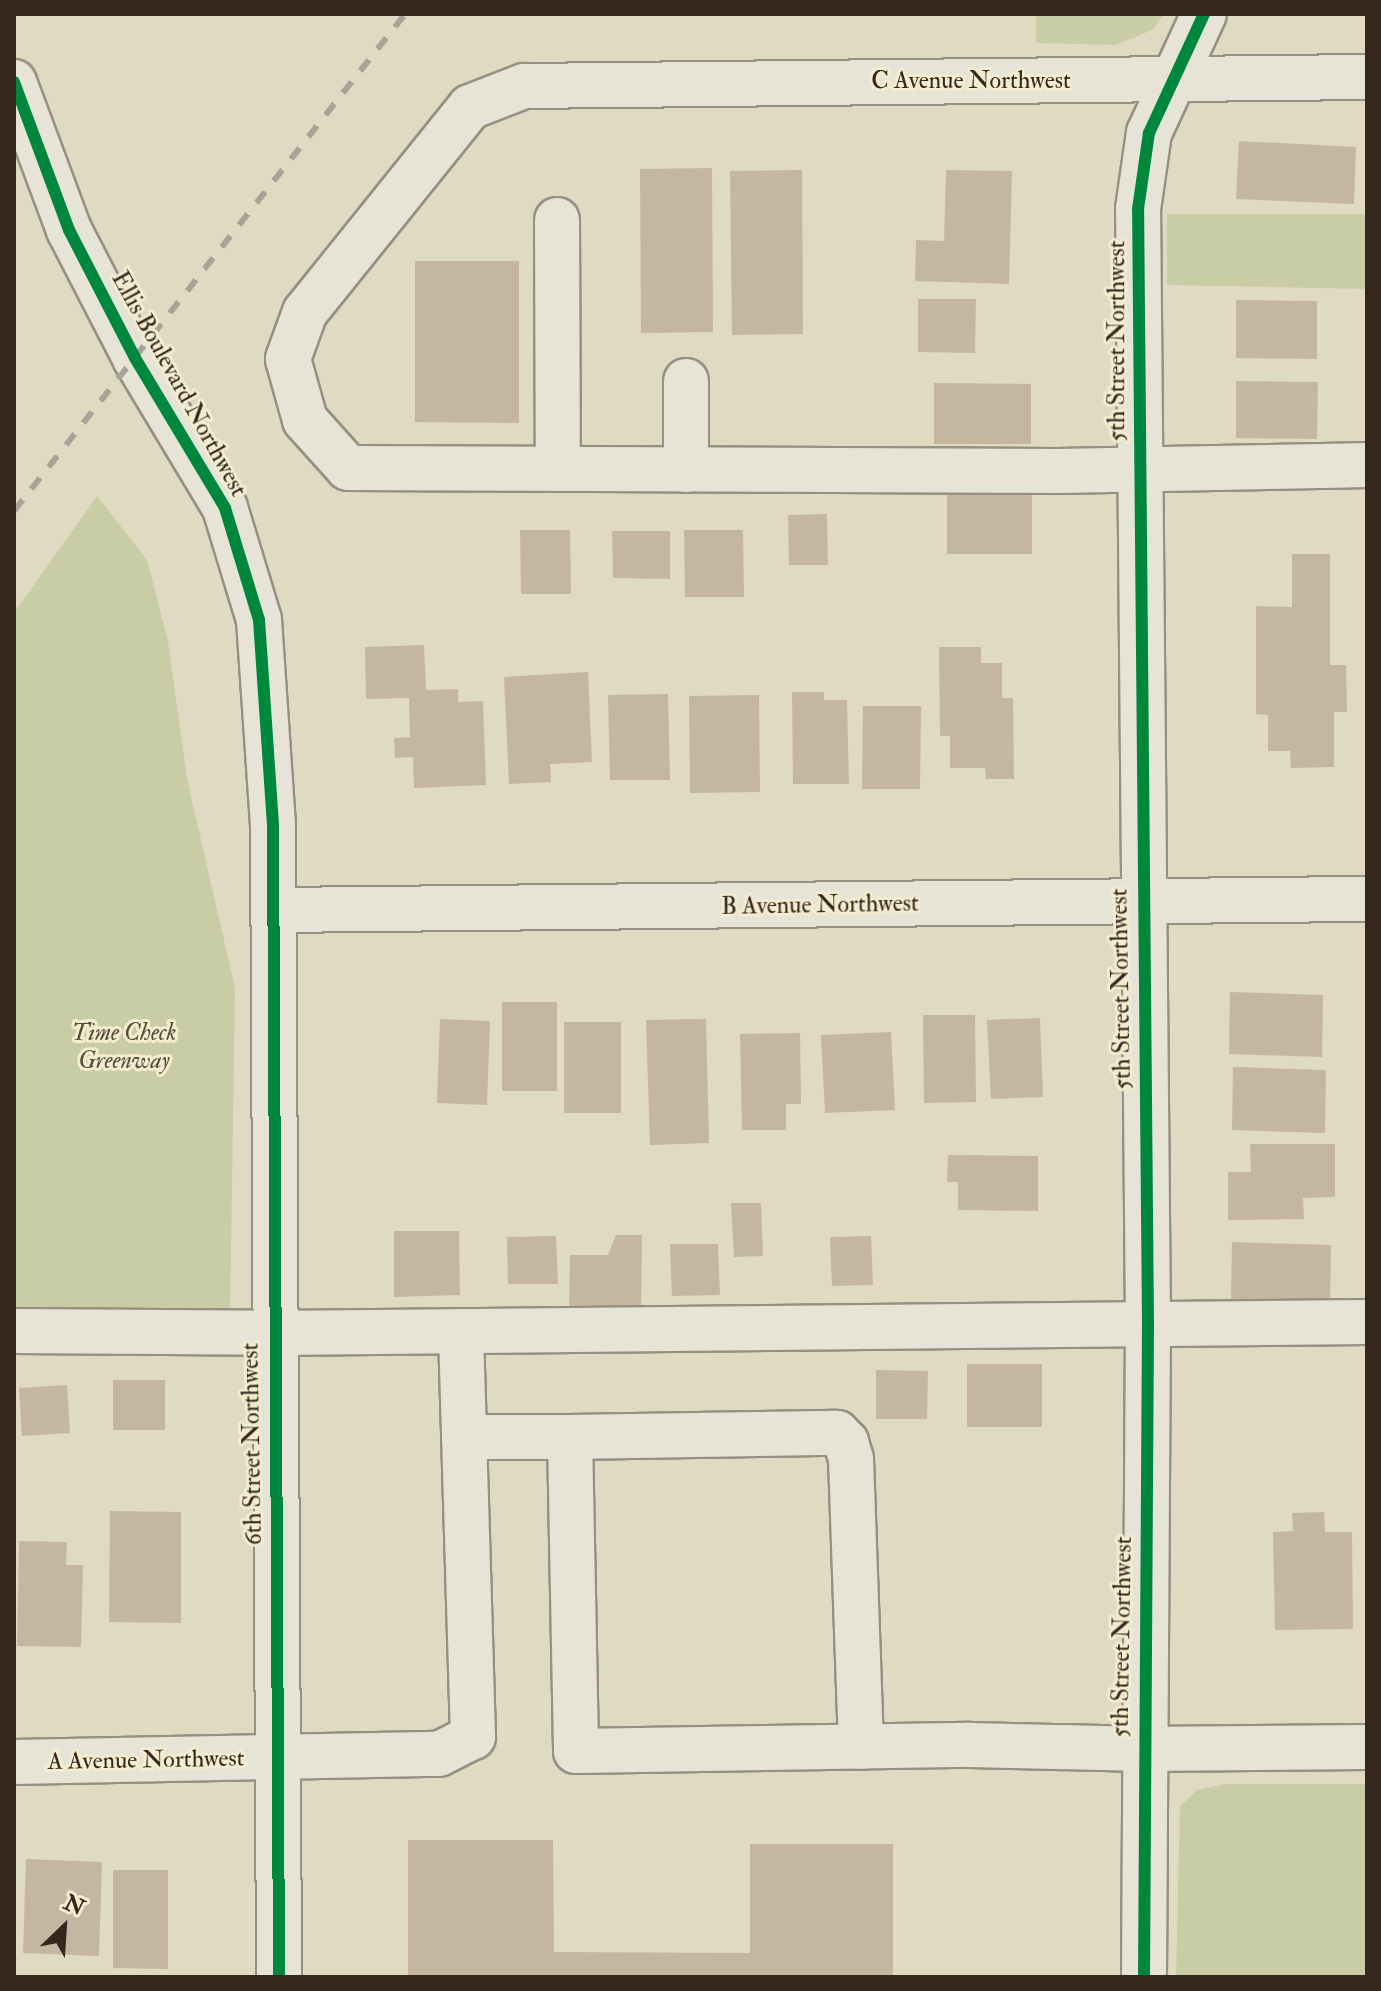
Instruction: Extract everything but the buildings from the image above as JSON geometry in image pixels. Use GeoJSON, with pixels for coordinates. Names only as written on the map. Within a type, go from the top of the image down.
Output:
{"type":"FeatureCollection","features":[{"type":"Feature","properties":{"kind":"street","name":"5th Street Northwest"},"geometry":{"type":"LineString","coordinates":[[1144,1977],[1148,1324],[1138,209],[1149,133],[1204,14]]}},
{"type":"Feature","properties":{"kind":"street","name":"C Avenue Northwest"},"geometry":{"type":"LineString","coordinates":[[1367,77],[524,86],[470,107],[305,312],[288,359],[305,420],[348,468],[1140,470],[1367,465]]}},
{"type":"Feature","properties":{"kind":"street","name":"Ellis Boulevard Northwest"},"geometry":{"type":"LineString","coordinates":[[14,82],[69,230],[135,358],[225,508],[259,620],[273,827],[273,910]]}},
{"type":"Feature","properties":{"kind":"street"},"geometry":{"type":"LineString","coordinates":[[557,220],[558,469]]}},
{"type":"Feature","properties":{"kind":"street"},"geometry":{"type":"LineString","coordinates":[[686,381],[686,470]]}},
{"type":"Feature","properties":{"kind":"street","name":"B Avenue Northwest"},"geometry":{"type":"LineString","coordinates":[[273,910],[1367,899]]}},
{"type":"Feature","properties":{"kind":"street","name":"6th Street Northwest"},"geometry":{"type":"LineString","coordinates":[[273,910],[279,1977]]}},
{"type":"Feature","properties":{"kind":"street"},"geometry":{"type":"LineString","coordinates":[[14,1331],[273,1333],[1367,1322]]}},
{"type":"Feature","properties":{"kind":"street"},"geometry":{"type":"LineString","coordinates":[[461,1331],[464,1437],[837,1433],[846,1442],[851,1459],[861,1747]]}},
{"type":"Feature","properties":{"kind":"street","name":"A Avenue Northwest"},"geometry":{"type":"LineString","coordinates":[[14,1762],[439,1754],[473,1737],[464,1437]]}},
{"type":"Feature","properties":{"kind":"street"},"geometry":{"type":"LineString","coordinates":[[570,1437],[576,1751],[861,1747],[1367,1747]]}},
{"type":"Feature","properties":{"kind":"green space"},"geometry":{"type":"Polygon","coordinates":[[[1036,14],[1164,14],[1152,30],[1116,45],[1036,43],[1036,14]]]}},
{"type":"Feature","properties":{"kind":"green space"},"geometry":{"type":"Polygon","coordinates":[[[1167,214],[1367,214],[1367,289],[1167,285],[1167,214]]]}},
{"type":"Feature","properties":{"kind":"green space","name":"Time Check Greenway"},"geometry":{"type":"Polygon","coordinates":[[[97,496],[147,560],[168,641],[187,779],[235,988],[230,1319],[14,1318],[14,613],[97,496]]]}},
{"type":"Feature","properties":{"kind":"green space"},"geometry":{"type":"Polygon","coordinates":[[[1225,1784],[1367,1784],[1367,1977],[1176,1977],[1180,1806],[1197,1790],[1225,1784]]]}},
{"type":"Feature","properties":{"kind":"railway"},"geometry":{"type":"LineString","coordinates":[[14,511],[405,14]]}},
{"type":"Feature","properties":{"kind":"cycle path"},"geometry":{"type":"LineString","coordinates":[[1144,1977],[1148,1324],[1138,209],[1149,133],[1204,14]]}},
{"type":"Feature","properties":{"kind":"cycle path"},"geometry":{"type":"LineString","coordinates":[[14,82],[69,230],[135,358],[225,508],[259,620],[273,827],[279,1977]]}}]}
